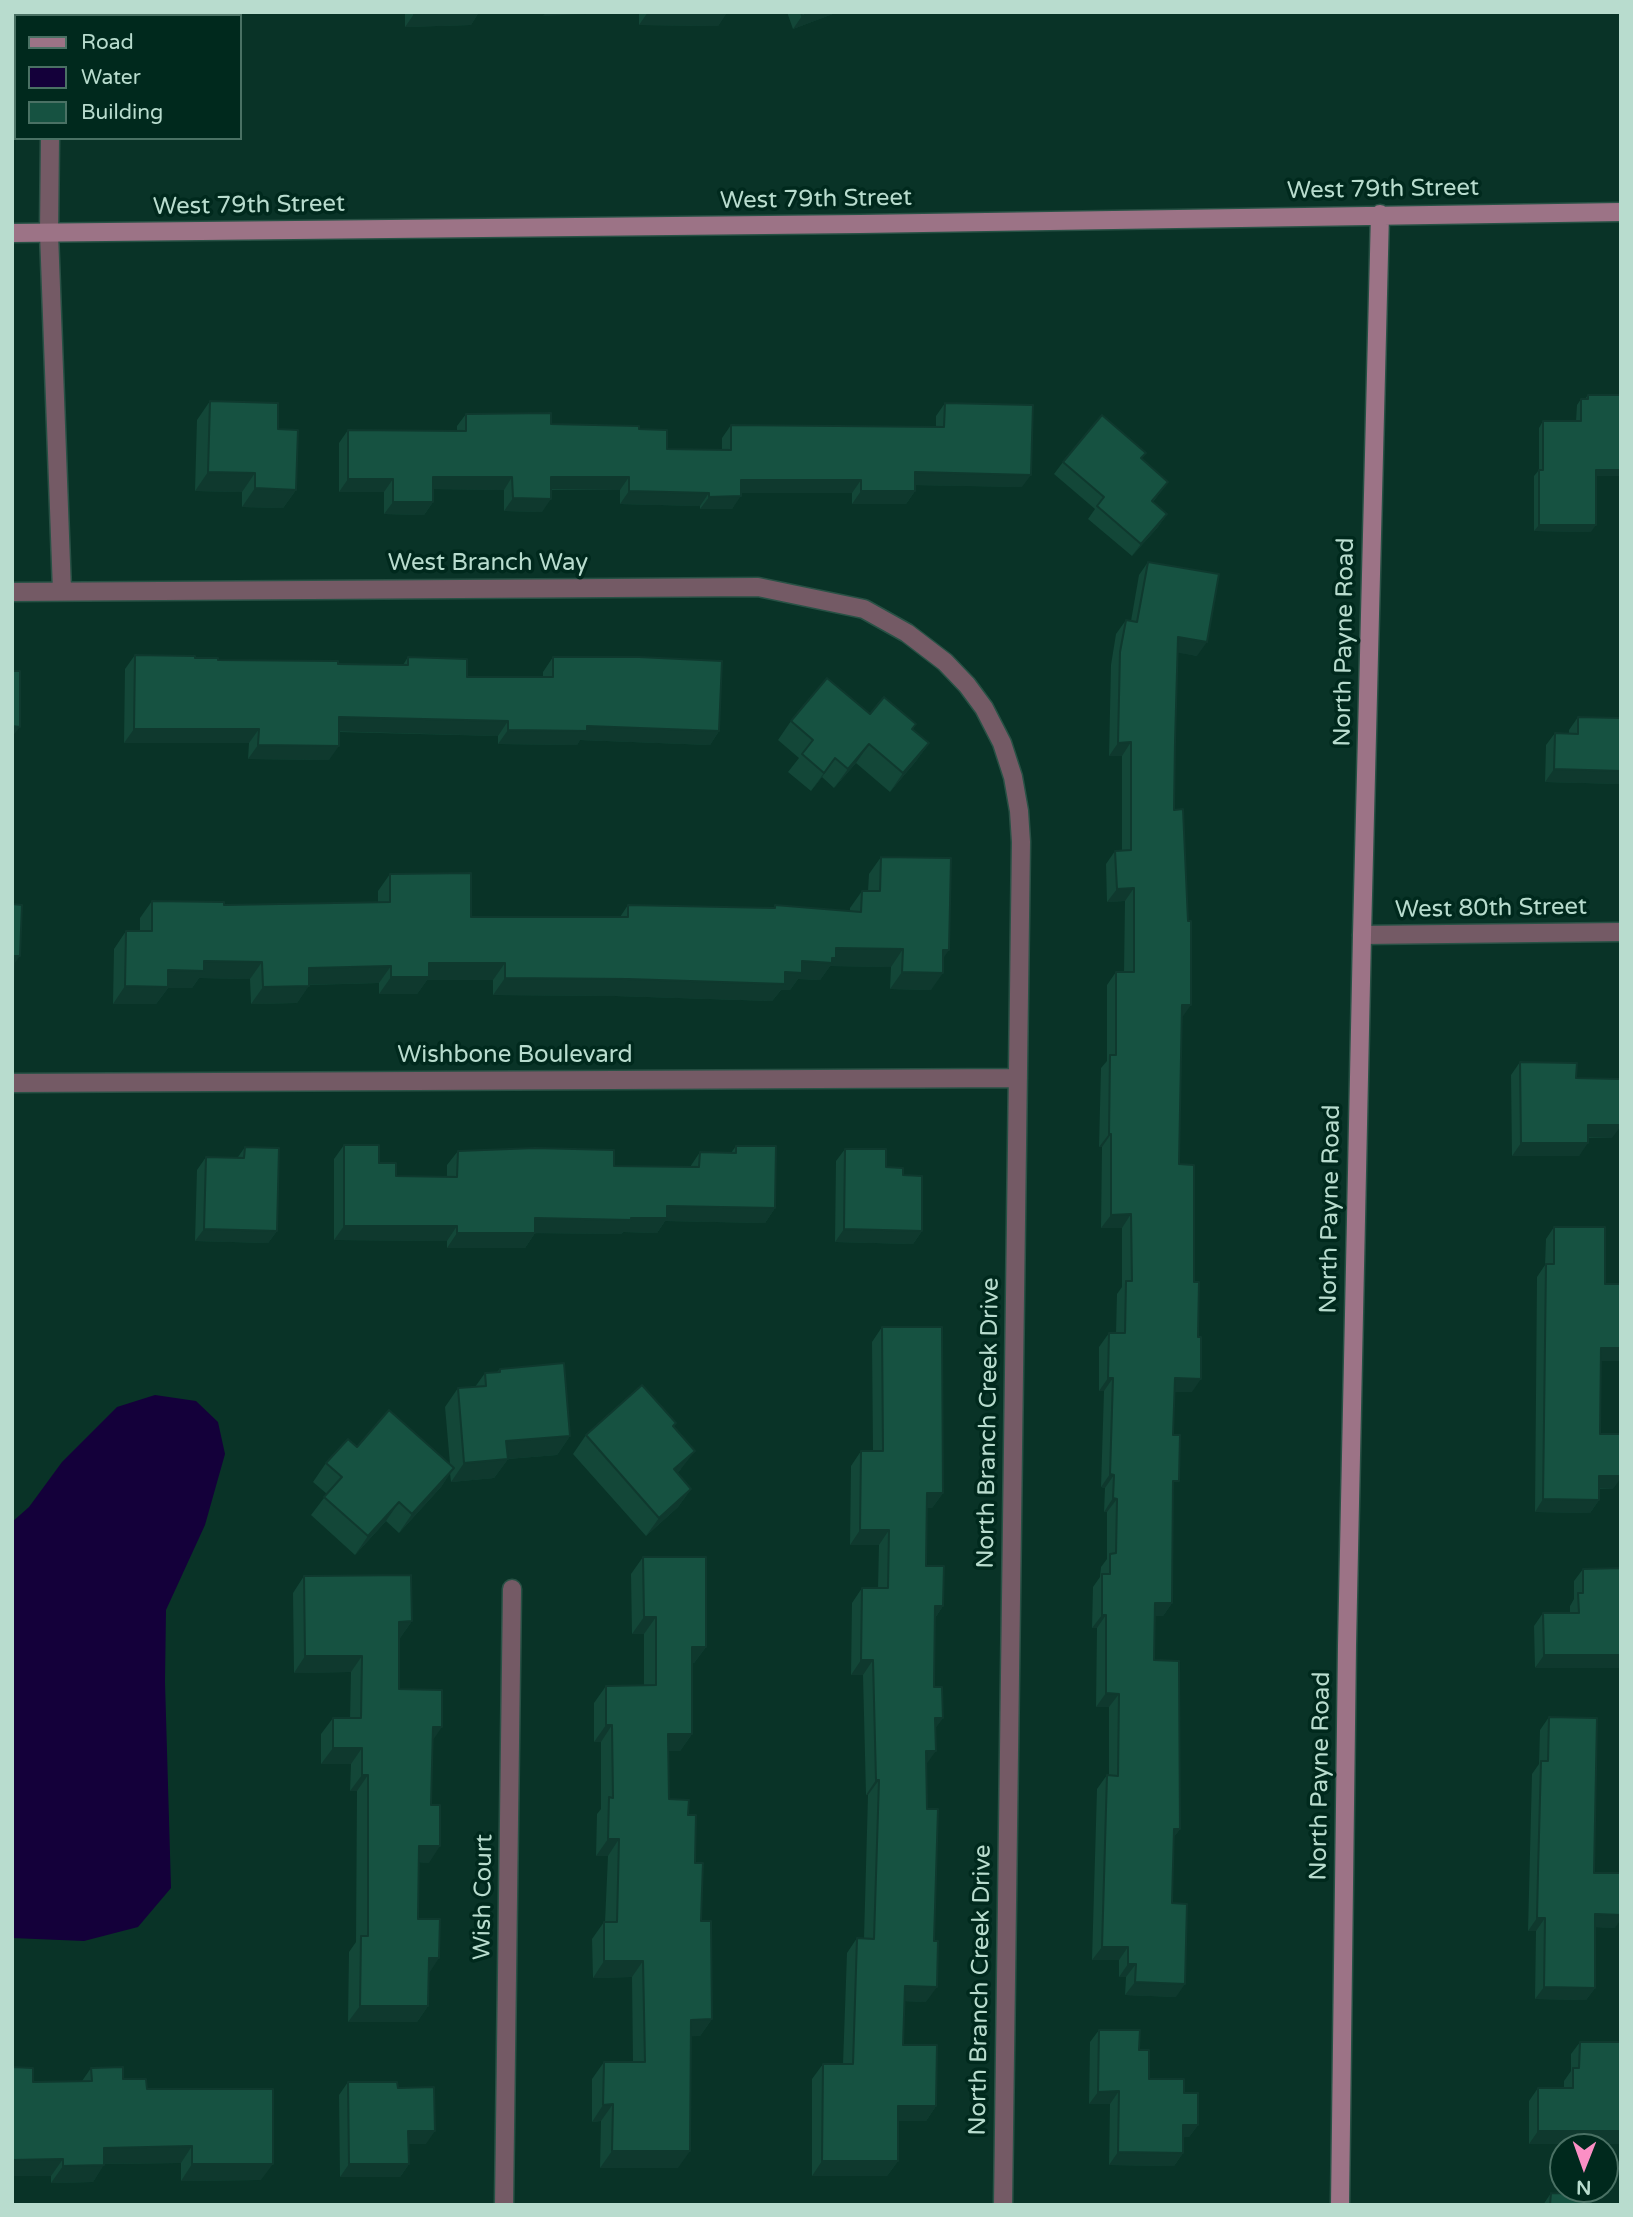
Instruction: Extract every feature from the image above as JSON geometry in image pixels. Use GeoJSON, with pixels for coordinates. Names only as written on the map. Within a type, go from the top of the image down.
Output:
{"type":"FeatureCollection","features":[{"type":"Feature","properties":{"kind":"street"},"geometry":{"type":"LineString","coordinates":[[50,140],[49,233],[62,591]]}},
{"type":"Feature","properties":{"kind":"street","name":"West 79th Street"},"geometry":{"type":"LineString","coordinates":[[12,233],[873,224],[1621,212]]}},
{"type":"Feature","properties":{"kind":"street","name":"North Payne Road"},"geometry":{"type":"LineString","coordinates":[[1340,2205],[1347,1645],[1380,214]]}},
{"type":"Feature","properties":{"kind":"street","name":"West Branch Way"},"geometry":{"type":"LineString","coordinates":[[12,592],[758,587],[864,609],[907,633],[945,662]]}},
{"type":"Feature","properties":{"kind":"street","name":"North Branch Creek Drive"},"geometry":{"type":"LineString","coordinates":[[945,662],[984,708],[1002,743],[1020,811],[1003,2205]]}},
{"type":"Feature","properties":{"kind":"street","name":"West 80th Street"},"geometry":{"type":"LineString","coordinates":[[1362,935],[1621,932]]}},
{"type":"Feature","properties":{"kind":"street","name":"Wishbone Boulevard"},"geometry":{"type":"LineString","coordinates":[[12,1083],[1018,1078]]}},
{"type":"Feature","properties":{"kind":"street","name":"Wish Court"},"geometry":{"type":"LineString","coordinates":[[504,2205],[512,1589]]}},
{"type":"Feature","properties":{"kind":"water"},"geometry":{"type":"Polygon","coordinates":[[[155,1395],[196,1401],[218,1422],[225,1454],[205,1525],[166,1610],[165,1682],[171,1888],[138,1927],[84,1941],[12,1938],[12,1522],[29,1507],[62,1462],[117,1407],[155,1395]]]}},
{"type":"Feature","properties":{"kind":"building"},"geometry":{"type":"Polygon","coordinates":[[[414,12],[464,12],[414,14],[414,12]]]}},
{"type":"Feature","properties":{"kind":"building"},"geometry":{"type":"Polygon","coordinates":[[[652,12],[727,12],[727,13],[652,12]]]}},
{"type":"Feature","properties":{"kind":"building"},"geometry":{"type":"Polygon","coordinates":[[[1588,395],[1621,395],[1621,470],[1596,470],[1596,525],[1539,525],[1539,470],[1543,470],[1543,421],[1581,421],[1581,399],[1588,399],[1588,395]]]}},
{"type":"Feature","properties":{"kind":"building"},"geometry":{"type":"Polygon","coordinates":[[[210,401],[278,403],[278,429],[298,430],[296,490],[255,488],[255,473],[208,472],[210,401]]]}},
{"type":"Feature","properties":{"kind":"building"},"geometry":{"type":"Polygon","coordinates":[[[945,403],[1033,405],[1031,475],[915,472],[915,491],[861,491],[861,480],[741,480],[741,496],[709,497],[709,493],[629,491],[629,477],[551,477],[551,499],[513,498],[512,477],[433,477],[433,502],[393,502],[393,479],[348,479],[348,430],[466,431],[466,414],[551,413],[551,424],[639,426],[639,429],[667,430],[667,449],[731,450],[731,425],[944,427],[945,403]]]}},
{"type":"Feature","properties":{"kind":"building"},"geometry":{"type":"Polygon","coordinates":[[[1102,415],[1146,453],[1141,458],[1168,482],[1152,501],[1167,514],[1141,544],[1097,506],[1104,497],[1063,462],[1102,415]]]}},
{"type":"Feature","properties":{"kind":"building"},"geometry":{"type":"Polygon","coordinates":[[[1148,562],[1219,574],[1207,642],[1178,637],[1175,742],[1174,810],[1183,809],[1188,921],[1191,921],[1191,1005],[1182,1005],[1179,1164],[1194,1165],[1194,1282],[1199,1282],[1198,1337],[1201,1337],[1201,1379],[1175,1378],[1173,1435],[1180,1435],[1179,1481],[1173,1481],[1172,1603],[1155,1603],[1154,1660],[1179,1661],[1180,1829],[1174,1829],[1172,1903],[1187,1904],[1185,1984],[1135,1982],[1136,1964],[1128,1964],[1128,1947],[1102,1947],[1107,1775],[1118,1776],[1119,1694],[1106,1693],[1106,1615],[1102,1615],[1102,1574],[1110,1574],[1110,1554],[1116,1553],[1117,1499],[1113,1498],[1114,1475],[1110,1474],[1113,1378],[1108,1378],[1109,1333],[1125,1333],[1126,1281],[1132,1281],[1131,1214],[1111,1215],[1109,1134],[1110,1055],[1116,1055],[1116,972],[1134,972],[1134,888],[1117,889],[1115,851],[1131,850],[1131,742],[1118,743],[1120,652],[1126,620],[1137,622],[1148,562]]]}},
{"type":"Feature","properties":{"kind":"building"},"geometry":{"type":"Polygon","coordinates":[[[135,655],[408,665],[408,657],[467,659],[467,677],[553,677],[553,657],[722,661],[719,731],[587,726],[587,731],[508,730],[508,721],[339,717],[339,746],[258,745],[259,729],[134,729],[135,655]]]}},
{"type":"Feature","properties":{"kind":"building"},"geometry":{"type":"Polygon","coordinates":[[[12,671],[20,671],[20,727],[12,726],[12,671]]]}},
{"type":"Feature","properties":{"kind":"building"},"geometry":{"type":"Polygon","coordinates":[[[827,678],[870,714],[884,697],[916,724],[912,729],[929,743],[903,773],[869,744],[848,769],[835,758],[824,773],[802,754],[813,740],[791,721],[827,678]]]}},
{"type":"Feature","properties":{"kind":"building"},"geometry":{"type":"Polygon","coordinates":[[[1578,717],[1621,718],[1621,771],[1554,769],[1555,733],[1578,734],[1578,717]]]}},
{"type":"Feature","properties":{"kind":"building"},"geometry":{"type":"Polygon","coordinates":[[[881,857],[951,858],[949,950],[943,950],[943,973],[902,972],[903,949],[836,948],[836,958],[832,958],[832,963],[802,961],[802,973],[785,972],[785,984],[505,978],[505,963],[429,963],[429,977],[391,977],[391,966],[309,968],[309,986],[263,987],[262,962],[204,961],[204,971],[168,970],[168,987],[125,986],[126,931],[152,931],[152,901],[224,902],[224,905],[390,902],[390,874],[471,873],[471,917],[628,917],[628,905],[775,908],[775,905],[861,912],[862,891],[880,891],[881,857]]]}},
{"type":"Feature","properties":{"kind":"building"},"geometry":{"type":"Polygon","coordinates":[[[12,904],[22,905],[20,956],[14,956],[13,989],[12,904]]]}},
{"type":"Feature","properties":{"kind":"building"},"geometry":{"type":"Polygon","coordinates":[[[1520,1062],[1577,1063],[1576,1078],[1621,1079],[1621,1125],[1588,1125],[1588,1143],[1521,1143],[1520,1062]]]}},
{"type":"Feature","properties":{"kind":"building"},"geometry":{"type":"Polygon","coordinates":[[[344,1145],[379,1145],[379,1163],[396,1163],[396,1176],[457,1177],[458,1151],[535,1148],[614,1150],[614,1166],[699,1167],[700,1152],[736,1153],[736,1146],[776,1146],[775,1208],[667,1206],[667,1218],[535,1218],[535,1233],[457,1233],[457,1226],[344,1226],[344,1145]]]}},
{"type":"Feature","properties":{"kind":"building"},"geometry":{"type":"Polygon","coordinates":[[[245,1147],[279,1148],[277,1231],[204,1229],[206,1157],[244,1158],[245,1147]]]}},
{"type":"Feature","properties":{"kind":"building"},"geometry":{"type":"Polygon","coordinates":[[[845,1149],[886,1149],[886,1167],[903,1168],[903,1175],[922,1176],[922,1231],[844,1229],[845,1149]]]}},
{"type":"Feature","properties":{"kind":"building"},"geometry":{"type":"Polygon","coordinates":[[[1554,1227],[1605,1227],[1605,1284],[1621,1284],[1621,1348],[1601,1348],[1600,1434],[1621,1434],[1621,1476],[1599,1476],[1599,1500],[1543,1499],[1546,1264],[1554,1264],[1554,1227]]]}},
{"type":"Feature","properties":{"kind":"building"},"geometry":{"type":"Polygon","coordinates":[[[882,1327],[942,1327],[943,1493],[927,1493],[926,1566],[944,1566],[943,1606],[935,1606],[934,1687],[942,1687],[943,1718],[935,1718],[936,1751],[926,1751],[927,1809],[938,1809],[934,1941],[938,1941],[937,1987],[905,1986],[903,2045],[937,2045],[936,2106],[898,2106],[898,2161],[822,2161],[823,2064],[853,2064],[857,1938],[874,1939],[879,1780],[876,1780],[873,1660],[861,1660],[862,1588],[888,1588],[889,1530],[860,1530],[861,1451],[883,1451],[882,1327]]]}},
{"type":"Feature","properties":{"kind":"building"},"geometry":{"type":"Polygon","coordinates":[[[564,1363],[570,1436],[506,1441],[508,1459],[464,1463],[458,1388],[486,1386],[485,1373],[500,1372],[500,1369],[564,1363]]]}},
{"type":"Feature","properties":{"kind":"building"},"geometry":{"type":"Polygon","coordinates":[[[642,1385],[676,1423],[673,1426],[695,1451],[674,1469],[691,1489],[659,1518],[586,1435],[642,1385]]]}},
{"type":"Feature","properties":{"kind":"building"},"geometry":{"type":"Polygon","coordinates":[[[389,1410],[454,1468],[412,1514],[399,1502],[368,1536],[324,1497],[342,1477],[326,1463],[348,1439],[357,1447],[389,1410]]]}},
{"type":"Feature","properties":{"kind":"building"},"geometry":{"type":"Polygon","coordinates":[[[643,1557],[706,1557],[706,1647],[692,1647],[692,1734],[668,1734],[669,1799],[689,1800],[688,1815],[696,1815],[695,1863],[703,1863],[701,1921],[711,1921],[712,2019],[691,2020],[690,2151],[612,2151],[613,2104],[603,2105],[604,2062],[645,2062],[643,1961],[604,1961],[604,1922],[617,1922],[619,1839],[608,1839],[609,1797],[613,1798],[612,1725],[606,1725],[606,1686],[656,1685],[656,1617],[644,1617],[643,1557]]]}},
{"type":"Feature","properties":{"kind":"building"},"geometry":{"type":"Polygon","coordinates":[[[1621,1568],[1621,1655],[1544,1655],[1543,1613],[1579,1613],[1578,1593],[1583,1593],[1583,1569],[1621,1568]]]}},
{"type":"Feature","properties":{"kind":"building"},"geometry":{"type":"Polygon","coordinates":[[[411,1575],[412,1621],[399,1622],[399,1689],[442,1690],[442,1727],[433,1727],[431,1805],[440,1805],[440,1846],[419,1846],[418,1919],[440,1919],[439,1958],[429,1958],[428,2006],[360,2006],[361,1936],[368,1936],[368,1775],[362,1775],[362,1748],[333,1748],[333,1718],[361,1718],[362,1656],[305,1656],[304,1576],[411,1575]]]}},
{"type":"Feature","properties":{"kind":"building"},"geometry":{"type":"Polygon","coordinates":[[[1549,1717],[1597,1718],[1594,1873],[1621,1873],[1621,1915],[1595,1914],[1595,1988],[1544,1987],[1545,1918],[1537,1918],[1541,1761],[1548,1761],[1549,1717]]]}},
{"type":"Feature","properties":{"kind":"building"},"geometry":{"type":"Polygon","coordinates":[[[1099,2030],[1140,2030],[1139,2050],[1149,2050],[1149,2079],[1184,2079],[1184,2093],[1198,2093],[1198,2125],[1183,2125],[1183,2153],[1118,2152],[1119,2091],[1098,2092],[1099,2030]]]}},
{"type":"Feature","properties":{"kind":"building"},"geometry":{"type":"Polygon","coordinates":[[[1580,2042],[1621,2042],[1621,2131],[1538,2131],[1538,2088],[1573,2088],[1573,2068],[1579,2068],[1580,2042]]]}},
{"type":"Feature","properties":{"kind":"building"},"geometry":{"type":"Polygon","coordinates":[[[12,2067],[33,2068],[33,2082],[92,2081],[91,2068],[123,2067],[123,2079],[146,2079],[147,2089],[273,2089],[273,2164],[192,2164],[192,2146],[104,2148],[104,2165],[63,2166],[63,2159],[12,2160],[12,2067]]]}},
{"type":"Feature","properties":{"kind":"building"},"geometry":{"type":"Polygon","coordinates":[[[348,2082],[397,2082],[398,2088],[434,2087],[435,2131],[408,2131],[409,2164],[349,2164],[348,2082]]]}},
{"type":"Feature","properties":{"kind":"building"},"geometry":{"type":"Polygon","coordinates":[[[1550,2203],[1591,2203],[1591,2205],[1550,2203]]]}}]}
